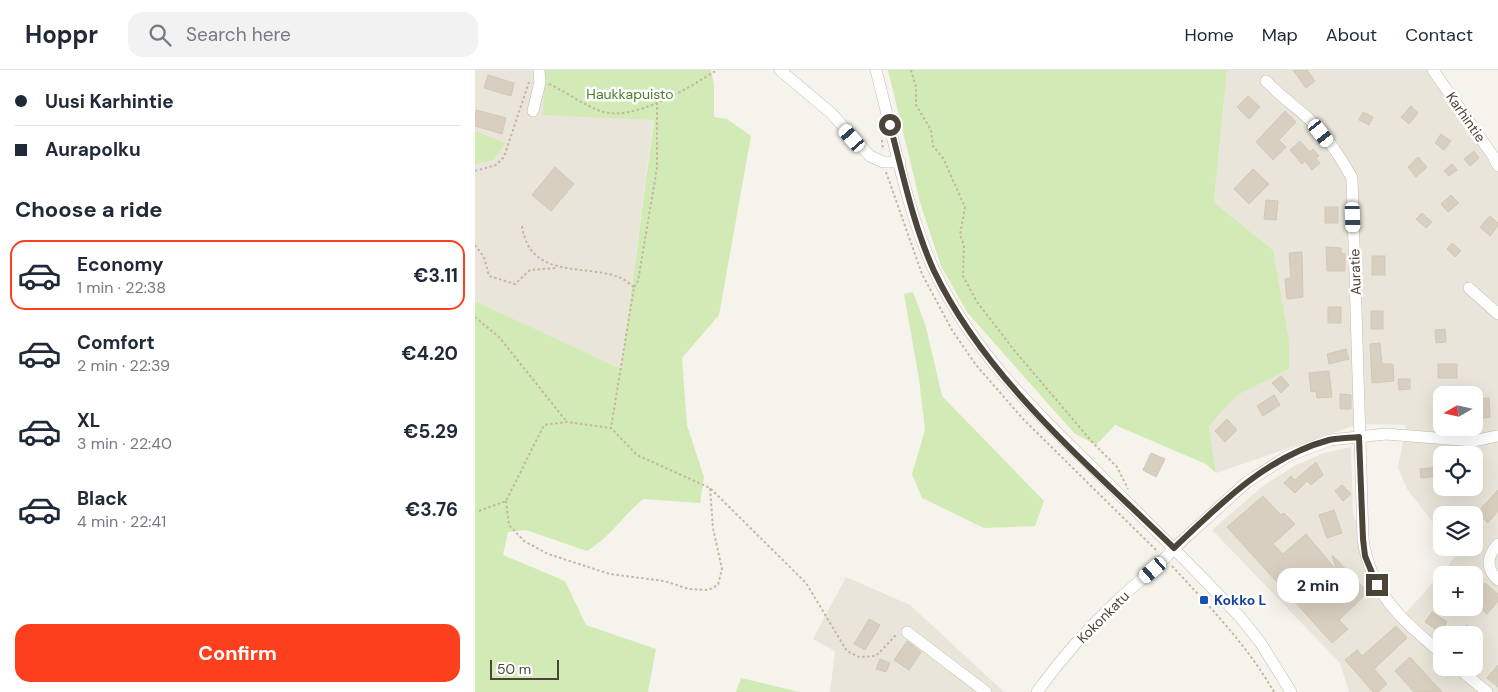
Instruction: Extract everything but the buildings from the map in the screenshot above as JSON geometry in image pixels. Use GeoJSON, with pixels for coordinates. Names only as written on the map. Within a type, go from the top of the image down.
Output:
{"type":"FeatureCollection","features":[{"type":"Feature","properties":{"kind":"street"},"geometry":{"type":"LineString","coordinates":[[780,70],[831,113],[870,156],[883,162],[900,162]]}},
{"type":"Feature","properties":{"kind":"street"},"geometry":{"type":"LineString","coordinates":[[876,70],[912,209],[933,268],[959,315],[981,349],[1021,396],[1174,548],[1240,618],[1260,642],[1291,692]]}},
{"type":"Feature","properties":{"kind":"street","name":"Karhintie"},"geometry":{"type":"LineString","coordinates":[[1433,70],[1498,166]]}},
{"type":"Feature","properties":{"kind":"street"},"geometry":{"type":"LineString","coordinates":[[533,111],[539,82],[534,72]]}},
{"type":"Feature","properties":{"kind":"street","name":"Auratie"},"geometry":{"type":"LineString","coordinates":[[1266,81],[1283,99],[1310,119],[1343,161],[1352,178],[1359,437],[1365,556],[1377,585],[1387,602],[1401,618],[1433,646]]}},
{"type":"Feature","properties":{"kind":"street"},"geometry":{"type":"LineString","coordinates":[[1469,288],[1498,314]]}},
{"type":"Feature","properties":{"kind":"street","name":"Kokonkatu"},"geometry":{"type":"LineString","coordinates":[[1037,692],[1060,660],[1115,602],[1166,559],[1174,548],[1247,482],[1288,456],[1329,440],[1386,434],[1473,441],[1498,436]]}},
{"type":"Feature","properties":{"kind":"street"},"geometry":{"type":"LineString","coordinates":[[1498,544],[1489,559],[1489,567],[1498,580]]}},
{"type":"Feature","properties":{"kind":"street"},"geometry":{"type":"LineString","coordinates":[[907,632],[986,692]]}},
{"type":"Feature","properties":{"kind":"street"},"geometry":{"type":"LineString","coordinates":[[1468,676],[1487,692]]}},
{"type":"Feature","properties":{"kind":"path"},"geometry":{"type":"LineString","coordinates":[[545,82],[601,112],[619,112],[657,104],[671,98],[717,70]]}},
{"type":"Feature","properties":{"kind":"path"},"geometry":{"type":"LineString","coordinates":[[911,70],[916,87],[916,105],[931,130],[933,146],[943,158],[965,207],[960,236],[964,245],[963,276],[972,293],[1014,350],[1093,443],[1117,467],[1130,491]]}},
{"type":"Feature","properties":{"kind":"path"},"geometry":{"type":"LineString","coordinates":[[475,172],[496,165],[504,157],[534,72]]}},
{"type":"Feature","properties":{"kind":"path"},"geometry":{"type":"LineString","coordinates":[[611,428],[634,287],[638,281],[657,168],[657,104]]}},
{"type":"Feature","properties":{"kind":"path"},"geometry":{"type":"LineString","coordinates":[[522,226],[524,239],[536,254],[556,268]]}},
{"type":"Feature","properties":{"kind":"path"},"geometry":{"type":"LineString","coordinates":[[475,245],[484,257],[489,276],[515,284],[530,270],[556,268],[621,278],[634,287]]}},
{"type":"Feature","properties":{"kind":"path"},"geometry":{"type":"LineString","coordinates":[[475,317],[499,336],[567,422]]}},
{"type":"Feature","properties":{"kind":"path"},"geometry":{"type":"LineString","coordinates":[[710,488],[713,528],[722,569],[719,585],[708,590],[689,589],[664,581],[610,574],[547,554],[524,541],[509,525],[506,501],[544,425],[567,422],[611,428],[637,455],[710,488],[806,583],[847,651],[859,657],[876,656],[895,634],[907,632]]}},
{"type":"Feature","properties":{"kind":"path"},"geometry":{"type":"LineString","coordinates":[[479,511],[506,501]]}},
{"type":"Feature","properties":{"kind":"path"},"geometry":{"type":"LineString","coordinates":[[1166,559],[1229,628],[1261,670],[1274,692]]}},
{"type":"Feature","properties":{"kind":"shaded area"},"geometry":{"type":"Polygon","coordinates":[[[475,70],[660,70],[621,369],[475,301],[475,70]]]}},
{"type":"Feature","properties":{"kind":"shaded area"},"geometry":{"type":"Polygon","coordinates":[[[1227,70],[1433,70],[1498,166],[1498,692],[1349,692],[1340,663],[1212,530],[1263,486],[1294,466],[1321,454],[1351,447],[1353,514],[1363,539],[1365,556],[1401,618],[1433,583],[1433,616],[1483,616],[1483,566],[1448,566],[1455,556],[1483,556],[1483,506],[1433,506],[1433,523],[1407,489],[1398,468],[1406,425],[1359,424],[1216,473],[1209,426],[1236,396],[1289,369],[1273,250],[1214,202],[1227,70]]]}},
{"type":"Feature","properties":{"kind":"shaded area"},"geometry":{"type":"Polygon","coordinates":[[[846,577],[910,605],[1004,692],[830,692],[835,651],[813,639],[846,577]]]}},
{"type":"Feature","properties":{"kind":"green space","name":"Haukkapuisto"},"geometry":{"type":"Polygon","coordinates":[[[545,70],[711,70],[714,85],[714,117],[727,119],[751,136],[719,315],[682,358],[687,425],[704,477],[700,503],[643,499],[602,540],[587,551],[526,530],[508,532],[503,555],[565,581],[586,625],[656,649],[648,692],[475,692],[475,301],[621,369],[654,120],[543,115],[545,70]]]}},
{"type":"Feature","properties":{"kind":"green space"},"geometry":{"type":"Polygon","coordinates":[[[888,70],[1227,70],[1214,202],[1273,250],[1289,341],[1289,369],[1236,396],[1209,426],[1216,473],[1206,464],[1115,425],[1096,445],[1074,433],[967,312],[941,266],[921,206],[888,70]]]}},
{"type":"Feature","properties":{"kind":"green space"},"geometry":{"type":"Polygon","coordinates":[[[475,131],[505,143],[494,160],[475,164],[475,131]]]}},
{"type":"Feature","properties":{"kind":"green space"},"geometry":{"type":"Polygon","coordinates":[[[913,292],[926,327],[942,396],[1044,501],[1035,526],[984,528],[922,498],[912,474],[925,430],[919,379],[904,294],[913,292]]]}},
{"type":"Feature","properties":{"kind":"green space"},"geometry":{"type":"Polygon","coordinates":[[[741,678],[800,692],[736,692],[741,678]]]}},
{"type":"Feature","properties":{"kind":"place","name":"Kokko L"},"geometry":{"type":"Point","coordinates":[1204,600]}},
{"type":"Feature","properties":{"kind":"route"},"geometry":{"type":"LineString","coordinates":[[890,125],[912,209],[933,268],[959,315],[981,349],[1021,396],[1174,548],[1247,482],[1288,456],[1329,440],[1359,437],[1365,556],[1377,585]]}}]}
